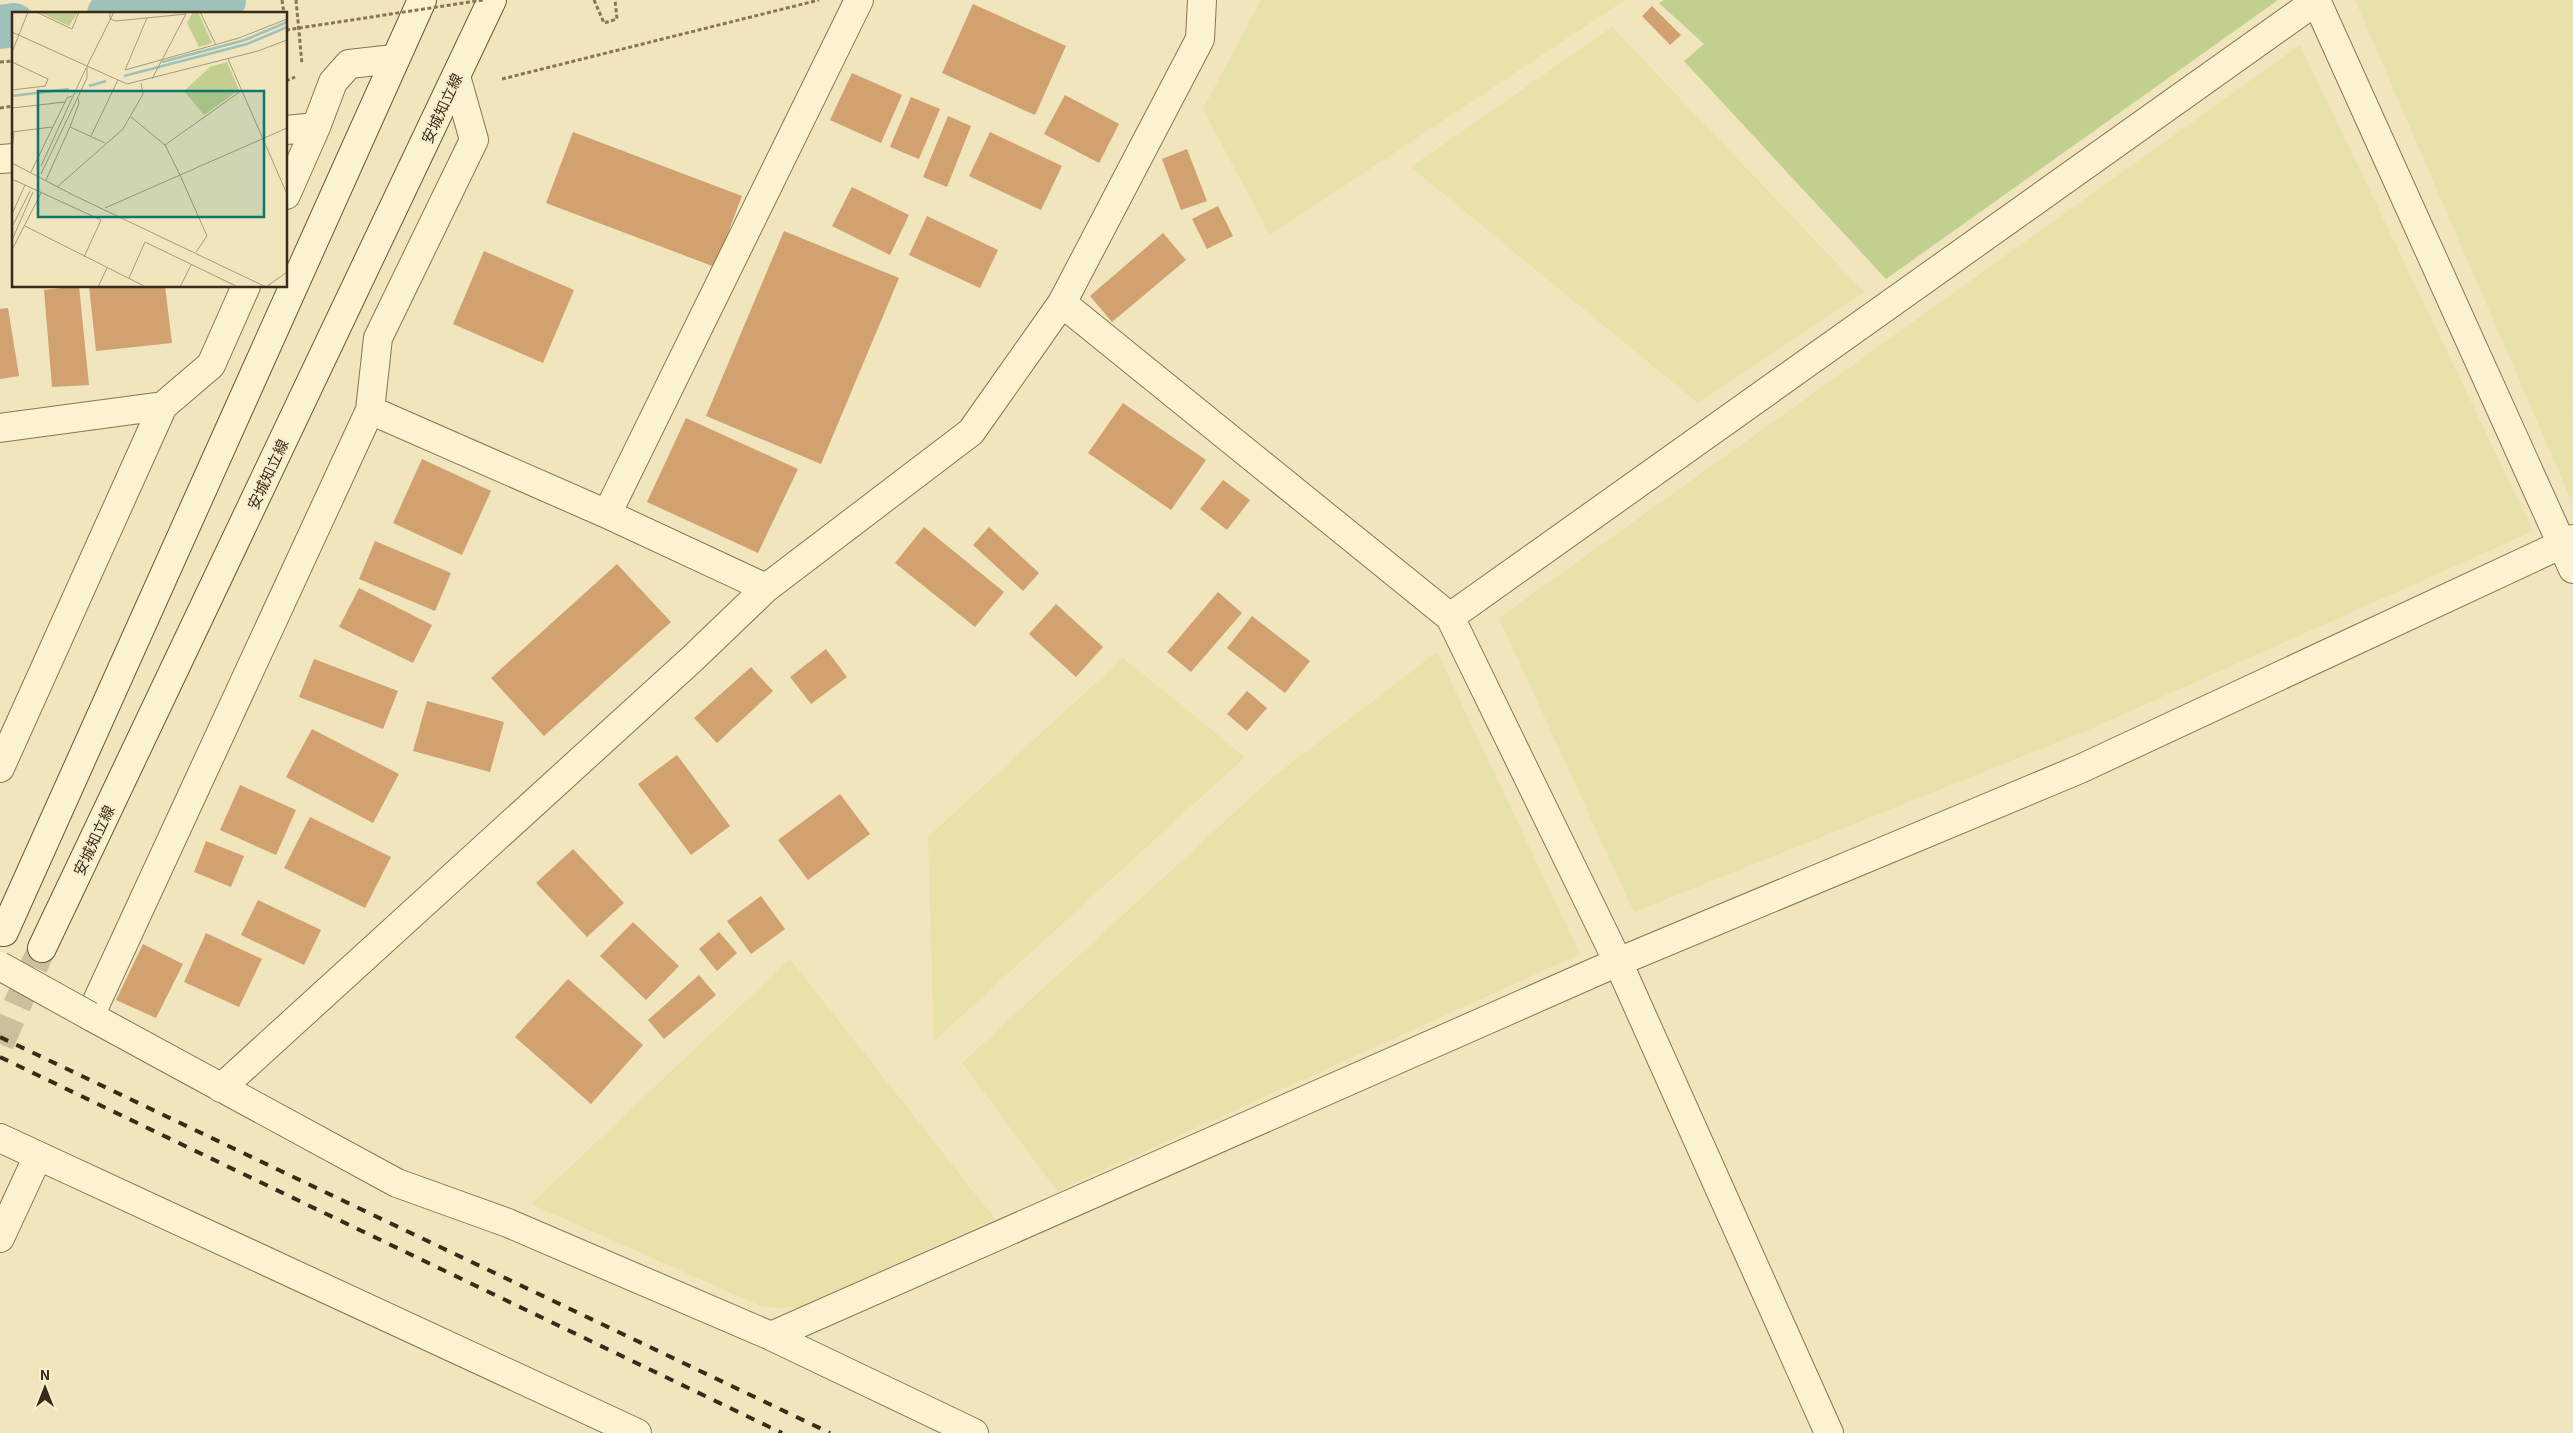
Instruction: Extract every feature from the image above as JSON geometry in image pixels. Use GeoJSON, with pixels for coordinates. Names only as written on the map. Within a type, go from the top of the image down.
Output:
{"type":"FeatureCollection","features":[{"type":"Feature","properties":{"kind":"street"},"geometry":{"type":"LineString","coordinates":[[4,932],[422,0]]}},
{"type":"Feature","properties":{"kind":"street","name":"安城知立線"},"geometry":{"type":"LineString","coordinates":[[42,948],[492,0]]}},
{"type":"Feature","properties":{"kind":"street"},"geometry":{"type":"LineString","coordinates":[[607,514],[859,0]]}},
{"type":"Feature","properties":{"kind":"street"},"geometry":{"type":"LineString","coordinates":[[221,1088],[692,658],[766,588],[971,432],[1062,303],[1200,38],[1202,0]]}},
{"type":"Feature","properties":{"kind":"street"},"geometry":{"type":"LineString","coordinates":[[1450,617],[2316,1],[2567,542],[2573,569]]}},
{"type":"Feature","properties":{"kind":"street"},"geometry":{"type":"LineString","coordinates":[[288,190],[316,127],[333,82],[349,64],[394,59]]}},
{"type":"Feature","properties":{"kind":"street"},"geometry":{"type":"LineString","coordinates":[[90,1016],[370,410],[378,338],[474,140],[456,76]]}},
{"type":"Feature","properties":{"kind":"street"},"geometry":{"type":"LineString","coordinates":[[288,130],[316,127]]}},
{"type":"Feature","properties":{"kind":"street"},"geometry":{"type":"LineString","coordinates":[[0,768],[162,406],[211,365],[245,288]]}},
{"type":"Feature","properties":{"kind":"street"},"geometry":{"type":"LineString","coordinates":[[1062,303],[1450,617],[1618,962],[1829,1433]]}},
{"type":"Feature","properties":{"kind":"street"},"geometry":{"type":"LineString","coordinates":[[0,428],[162,406]]}},
{"type":"Feature","properties":{"kind":"street"},"geometry":{"type":"LineString","coordinates":[[370,410],[607,514],[766,588]]}},
{"type":"Feature","properties":{"kind":"street"},"geometry":{"type":"LineString","coordinates":[[771,1336],[1618,962],[2080,769],[2567,542]]}},
{"type":"Feature","properties":{"kind":"street"},"geometry":{"type":"LineString","coordinates":[[0,966],[397,1184],[508,1223],[771,1336],[974,1433]]}},
{"type":"Feature","properties":{"kind":"street"},"geometry":{"type":"LineString","coordinates":[[0,1138],[637,1433]]}},
{"type":"Feature","properties":{"kind":"street"},"geometry":{"type":"LineString","coordinates":[[0,1238],[38,1156]]}},
{"type":"Feature","properties":{"kind":"path"},"geometry":{"type":"LineString","coordinates":[[296,0],[303,74]]}},
{"type":"Feature","properties":{"kind":"path"},"geometry":{"type":"LineString","coordinates":[[288,29],[483,0]]}},
{"type":"Feature","properties":{"kind":"path"},"geometry":{"type":"LineString","coordinates":[[594,0],[604,23],[618,19],[615,0]]}},
{"type":"Feature","properties":{"kind":"path"},"geometry":{"type":"LineString","coordinates":[[502,79],[821,0]]}},
{"type":"Feature","properties":{"kind":"shaded area"},"geometry":{"type":"Polygon","coordinates":[[[1261,0],[1625,0],[1270,235],[1203,109],[1261,0]]]}},
{"type":"Feature","properties":{"kind":"shaded area"},"geometry":{"type":"Polygon","coordinates":[[[2355,0],[2573,0],[2572,502],[2355,0]]]}},
{"type":"Feature","properties":{"kind":"shaded area"},"geometry":{"type":"Polygon","coordinates":[[[1612,27],[1864,292],[1698,403],[1411,167],[1612,27]]]}},
{"type":"Feature","properties":{"kind":"shaded area"},"geometry":{"type":"Polygon","coordinates":[[[2300,45],[2533,531],[2090,729],[1634,912],[1499,618],[2300,45]]]}},
{"type":"Feature","properties":{"kind":"shaded area"},"geometry":{"type":"Polygon","coordinates":[[[1437,652],[1580,954],[1057,1191],[962,1063],[1272,778],[1437,652]]]}},
{"type":"Feature","properties":{"kind":"shaded area"},"geometry":{"type":"Polygon","coordinates":[[[1123,658],[1245,757],[934,1041],[928,837],[1123,658]]]}},
{"type":"Feature","properties":{"kind":"shaded area"},"geometry":{"type":"Polygon","coordinates":[[[790,959],[995,1219],[798,1308],[763,1307],[531,1204],[790,959]]]}},
{"type":"Feature","properties":{"kind":"green space"},"geometry":{"type":"Polygon","coordinates":[[[1664,0],[2278,0],[1886,279],[1684,61],[1704,44],[1659,3],[1664,0]]]}},
{"type":"Feature","properties":{"kind":"building"},"geometry":{"type":"Polygon","coordinates":[[[973,4],[1066,46],[1035,115],[942,73],[973,4]]]}},
{"type":"Feature","properties":{"kind":"building"},"geometry":{"type":"Polygon","coordinates":[[[1652,6],[1681,35],[1670,45],[1642,16],[1652,6]]]}},
{"type":"Feature","properties":{"kind":"building"},"geometry":{"type":"Polygon","coordinates":[[[852,73],[902,95],[881,143],[830,120],[852,73]]]}},
{"type":"Feature","properties":{"kind":"building"},"geometry":{"type":"Polygon","coordinates":[[[1065,95],[1119,124],[1099,163],[1044,134],[1065,95]]]}},
{"type":"Feature","properties":{"kind":"building"},"geometry":{"type":"Polygon","coordinates":[[[911,97],[940,109],[919,159],[890,147],[911,97]]]}},
{"type":"Feature","properties":{"kind":"building"},"geometry":{"type":"Polygon","coordinates":[[[948,116],[971,126],[947,187],[923,177],[948,116]]]}},
{"type":"Feature","properties":{"kind":"building"},"geometry":{"type":"Polygon","coordinates":[[[573,132],[742,196],[715,267],[546,203],[573,132]]]}},
{"type":"Feature","properties":{"kind":"building"},"geometry":{"type":"Polygon","coordinates":[[[990,132],[1062,166],[1041,210],[969,176],[990,132]]]}},
{"type":"Feature","properties":{"kind":"building"},"geometry":{"type":"Polygon","coordinates":[[[1187,149],[1207,201],[1181,210],[1162,159],[1187,149]]]}},
{"type":"Feature","properties":{"kind":"building"},"geometry":{"type":"Polygon","coordinates":[[[852,187],[909,215],[890,255],[832,226],[852,187]]]}},
{"type":"Feature","properties":{"kind":"building"},"geometry":{"type":"Polygon","coordinates":[[[1218,206],[1233,236],[1207,249],[1192,219],[1218,206]]]}},
{"type":"Feature","properties":{"kind":"building"},"geometry":{"type":"Polygon","coordinates":[[[927,216],[998,250],[980,288],[909,255],[927,216]]]}},
{"type":"Feature","properties":{"kind":"building"},"geometry":{"type":"Polygon","coordinates":[[[784,231],[899,278],[821,464],[706,416],[784,231]]]}},
{"type":"Feature","properties":{"kind":"building"},"geometry":{"type":"Polygon","coordinates":[[[1163,233],[1186,260],[1112,322],[1090,296],[1163,233]]]}},
{"type":"Feature","properties":{"kind":"building"},"geometry":{"type":"Polygon","coordinates":[[[484,251],[574,290],[543,363],[453,324],[484,251]]]}},
{"type":"Feature","properties":{"kind":"building"},"geometry":{"type":"Polygon","coordinates":[[[79,288],[89,385],[52,387],[44,290],[79,288]]]}},
{"type":"Feature","properties":{"kind":"building"},"geometry":{"type":"Polygon","coordinates":[[[89,288],[165,288],[172,343],[96,351],[89,288]]]}},
{"type":"Feature","properties":{"kind":"building"},"geometry":{"type":"Polygon","coordinates":[[[8,308],[19,376],[0,379],[0,309],[8,308]]]}},
{"type":"Feature","properties":{"kind":"building"},"geometry":{"type":"Polygon","coordinates":[[[1123,403],[1206,460],[1171,510],[1088,453],[1123,403]]]}},
{"type":"Feature","properties":{"kind":"building"},"geometry":{"type":"Polygon","coordinates":[[[686,418],[798,469],[758,553],[647,502],[686,418]]]}},
{"type":"Feature","properties":{"kind":"building"},"geometry":{"type":"Polygon","coordinates":[[[422,459],[491,491],[462,555],[393,523],[422,459]]]}},
{"type":"Feature","properties":{"kind":"building"},"geometry":{"type":"Polygon","coordinates":[[[1223,480],[1250,500],[1227,530],[1200,509],[1223,480]]]}},
{"type":"Feature","properties":{"kind":"building"},"geometry":{"type":"Polygon","coordinates":[[[924,527],[1004,592],[975,627],[895,563],[924,527]]]}},
{"type":"Feature","properties":{"kind":"building"},"geometry":{"type":"Polygon","coordinates":[[[989,527],[1039,573],[1023,591],[973,545],[989,527]]]}},
{"type":"Feature","properties":{"kind":"building"},"geometry":{"type":"Polygon","coordinates":[[[375,541],[451,573],[435,611],[359,579],[375,541]]]}},
{"type":"Feature","properties":{"kind":"building"},"geometry":{"type":"Polygon","coordinates":[[[617,564],[671,622],[544,736],[491,678],[617,564]]]}},
{"type":"Feature","properties":{"kind":"building"},"geometry":{"type":"Polygon","coordinates":[[[359,588],[432,625],[413,663],[339,627],[359,588]]]}},
{"type":"Feature","properties":{"kind":"building"},"geometry":{"type":"Polygon","coordinates":[[[1218,592],[1242,613],[1191,672],[1167,652],[1218,592]]]}},
{"type":"Feature","properties":{"kind":"building"},"geometry":{"type":"Polygon","coordinates":[[[1056,604],[1103,647],[1076,677],[1029,634],[1056,604]]]}},
{"type":"Feature","properties":{"kind":"building"},"geometry":{"type":"Polygon","coordinates":[[[1252,616],[1310,661],[1285,693],[1227,648],[1252,616]]]}},
{"type":"Feature","properties":{"kind":"building"},"geometry":{"type":"Polygon","coordinates":[[[826,649],[847,677],[811,704],[790,677],[826,649]]]}},
{"type":"Feature","properties":{"kind":"building"},"geometry":{"type":"Polygon","coordinates":[[[314,659],[398,691],[383,729],[299,697],[314,659]]]}},
{"type":"Feature","properties":{"kind":"building"},"geometry":{"type":"Polygon","coordinates":[[[751,667],[773,691],[717,743],[694,718],[751,667]]]}},
{"type":"Feature","properties":{"kind":"building"},"geometry":{"type":"Polygon","coordinates":[[[1247,691],[1267,708],[1247,731],[1227,714],[1247,691]]]}},
{"type":"Feature","properties":{"kind":"building"},"geometry":{"type":"Polygon","coordinates":[[[427,701],[504,722],[490,772],[413,751],[427,701]]]}},
{"type":"Feature","properties":{"kind":"building"},"geometry":{"type":"Polygon","coordinates":[[[312,729],[399,774],[373,823],[286,777],[312,729]]]}},
{"type":"Feature","properties":{"kind":"building"},"geometry":{"type":"Polygon","coordinates":[[[677,755],[730,826],[691,855],[638,784],[677,755]]]}},
{"type":"Feature","properties":{"kind":"building"},"geometry":{"type":"Polygon","coordinates":[[[240,785],[296,810],[276,855],[220,830],[240,785]]]}},
{"type":"Feature","properties":{"kind":"building"},"geometry":{"type":"Polygon","coordinates":[[[840,794],[870,834],[808,880],[778,840],[840,794]]]}},
{"type":"Feature","properties":{"kind":"building"},"geometry":{"type":"Polygon","coordinates":[[[310,817],[391,857],[365,908],[284,868],[310,817]]]}},
{"type":"Feature","properties":{"kind":"building"},"geometry":{"type":"Polygon","coordinates":[[[206,841],[244,856],[231,887],[194,872],[206,841]]]}},
{"type":"Feature","properties":{"kind":"building"},"geometry":{"type":"Polygon","coordinates":[[[573,849],[624,903],[587,937],[536,883],[573,849]]]}},
{"type":"Feature","properties":{"kind":"building"},"geometry":{"type":"Polygon","coordinates":[[[761,896],[785,929],[751,954],[727,921],[761,896]]]}},
{"type":"Feature","properties":{"kind":"building"},"geometry":{"type":"Polygon","coordinates":[[[258,900],[321,930],[304,965],[241,935],[258,900]]]}},
{"type":"Feature","properties":{"kind":"building"},"geometry":{"type":"Polygon","coordinates":[[[633,922],[679,966],[646,1000],[600,956],[633,922]]]}},
{"type":"Feature","properties":{"kind":"building"},"geometry":{"type":"Polygon","coordinates":[[[719,932],[737,953],[717,971],[699,949],[719,932]]]}},
{"type":"Feature","properties":{"kind":"building"},"geometry":{"type":"Polygon","coordinates":[[[206,933],[262,959],[239,1007],[184,982],[206,933]]]}},
{"type":"Feature","properties":{"kind":"building"},"geometry":{"type":"Polygon","coordinates":[[[143,944],[183,964],[156,1018],[116,1000],[143,944]]]}},
{"type":"Feature","properties":{"kind":"building"},"geometry":{"type":"Polygon","coordinates":[[[699,975],[716,995],[664,1039],[648,1020],[699,975]]]}},
{"type":"Feature","properties":{"kind":"building"},"geometry":{"type":"Polygon","coordinates":[[[568,979],[643,1045],[591,1104],[515,1037],[568,979]]]}},
{"type":"Feature","properties":{"kind":"waterway"},"geometry":{"type":"LineString","coordinates":[[125,12],[224,0]]}},
{"type":"Feature","properties":{"kind":"waterway"},"geometry":{"type":"LineString","coordinates":[[0,27],[12,25]]}},
{"type":"Feature","properties":{"kind":"tunnel"},"geometry":{"type":"LineString","coordinates":[[0,1044],[42,948]]}},
{"type":"Feature","properties":{"kind":"railway"},"geometry":{"type":"LineString","coordinates":[[0,1037],[830,1433]]}},
{"type":"Feature","properties":{"kind":"railway"},"geometry":{"type":"LineString","coordinates":[[0,1057],[782,1433]]}}]}
